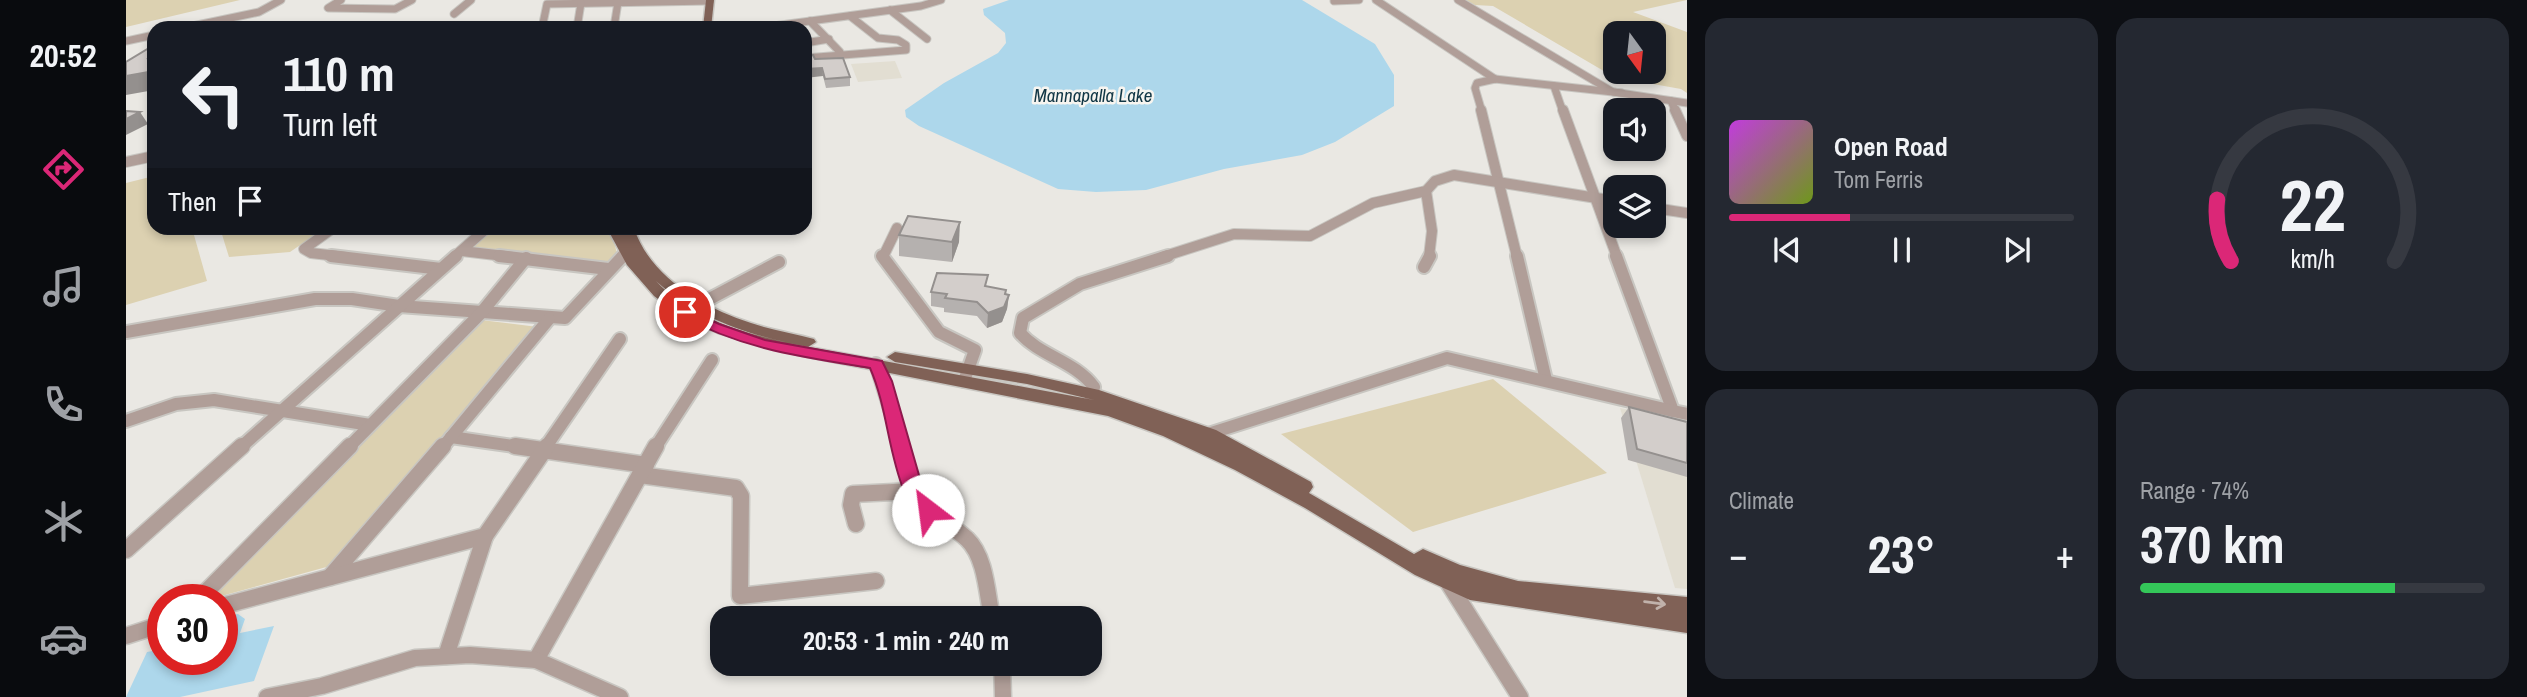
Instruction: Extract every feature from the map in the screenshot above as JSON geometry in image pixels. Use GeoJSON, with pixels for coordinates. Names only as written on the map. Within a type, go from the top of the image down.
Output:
{"type":"FeatureCollection","features":[{"type":"Feature","properties":{"kind":"main road"},"geometry":{"type":"LineString","coordinates":[[708,21],[710,0]]}},
{"type":"Feature","properties":{"kind":"main road"},"geometry":{"type":"LineString","coordinates":[[617,235],[625,253],[659,294],[690,309],[740,326],[795,340],[1091,400],[1210,434],[1436,564],[1452,578],[1535,592],[1687,606]]}},
{"type":"Feature","properties":{"kind":"main road"},"geometry":{"type":"LineString","coordinates":[[629,235],[631,244],[653,270],[690,309],[714,328],[762,345],[876,364],[966,375]]}},
{"type":"Feature","properties":{"kind":"main road"},"geometry":{"type":"LineString","coordinates":[[1091,400],[1189,440],[1301,497],[1478,594],[1687,623]]}},
{"type":"Feature","properties":{"kind":"street"},"geometry":{"type":"LineString","coordinates":[[259,12],[271,0]]}},
{"type":"Feature","properties":{"kind":"street"},"geometry":{"type":"LineString","coordinates":[[216,21],[259,12],[281,0]]}},
{"type":"Feature","properties":{"kind":"street"},"geometry":{"type":"LineString","coordinates":[[341,0],[328,8],[395,9],[412,0]]}},
{"type":"Feature","properties":{"kind":"street"},"geometry":{"type":"LineString","coordinates":[[454,14],[471,0]]}},
{"type":"Feature","properties":{"kind":"street"},"geometry":{"type":"LineString","coordinates":[[543,21],[547,4],[710,0]]}},
{"type":"Feature","properties":{"kind":"street"},"geometry":{"type":"LineString","coordinates":[[810,21],[921,6],[941,0]]}},
{"type":"Feature","properties":{"kind":"street"},"geometry":{"type":"LineString","coordinates":[[1334,1],[1359,0]]}},
{"type":"Feature","properties":{"kind":"street"},"geometry":{"type":"LineString","coordinates":[[1376,0],[1495,79]]}},
{"type":"Feature","properties":{"kind":"street"},"geometry":{"type":"LineString","coordinates":[[1458,0],[1613,92],[1687,103]]}},
{"type":"Feature","properties":{"kind":"street"},"geometry":{"type":"LineString","coordinates":[[615,21],[618,2]]}},
{"type":"Feature","properties":{"kind":"street"},"geometry":{"type":"LineString","coordinates":[[578,21],[581,3]]}},
{"type":"Feature","properties":{"kind":"street"},"geometry":{"type":"LineString","coordinates":[[890,10],[926,39]]}},
{"type":"Feature","properties":{"kind":"street"},"geometry":{"type":"LineString","coordinates":[[812,57],[906,50],[906,46],[898,40],[878,38],[850,16]]}},
{"type":"Feature","properties":{"kind":"street"},"geometry":{"type":"LineString","coordinates":[[812,23],[840,52],[839,55]]}},
{"type":"Feature","properties":{"kind":"street"},"geometry":{"type":"LineString","coordinates":[[126,41],[147,36]]}},
{"type":"Feature","properties":{"kind":"street"},"geometry":{"type":"LineString","coordinates":[[812,42],[829,39]]}},
{"type":"Feature","properties":{"kind":"street"},"geometry":{"type":"LineString","coordinates":[[1546,380],[1475,89],[1477,83],[1495,79],[1622,93]]}},
{"type":"Feature","properties":{"kind":"street"},"geometry":{"type":"LineString","coordinates":[[1554,86],[1595,198],[1680,412]]}},
{"type":"Feature","properties":{"kind":"street"},"geometry":{"type":"LineString","coordinates":[[1671,101],[1687,136]]}},
{"type":"Feature","properties":{"kind":"street"},"geometry":{"type":"LineString","coordinates":[[126,162],[147,158]]}},
{"type":"Feature","properties":{"kind":"street"},"geometry":{"type":"LineString","coordinates":[[1091,400],[1094,387],[1081,372],[1026,341],[1020,333],[1023,318],[1080,284],[1234,234],[1310,236],[1373,203],[1426,191],[1435,181],[1454,175],[1603,199]]}},
{"type":"Feature","properties":{"kind":"street"},"geometry":{"type":"LineString","coordinates":[[1423,267],[1431,258],[1432,241],[1426,191]]}},
{"type":"Feature","properties":{"kind":"street"},"geometry":{"type":"LineString","coordinates":[[1666,210],[1687,213]]}},
{"type":"Feature","properties":{"kind":"street"},"geometry":{"type":"LineString","coordinates":[[897,228],[882,256],[939,332],[975,350],[966,375]]}},
{"type":"Feature","properties":{"kind":"street"},"geometry":{"type":"LineString","coordinates":[[323,235],[304,248],[311,253],[441,269]]}},
{"type":"Feature","properties":{"kind":"street"},"geometry":{"type":"LineString","coordinates":[[126,550],[479,235]]}},
{"type":"Feature","properties":{"kind":"street"},"geometry":{"type":"LineString","coordinates":[[461,251],[608,269]]}},
{"type":"Feature","properties":{"kind":"street"},"geometry":{"type":"LineString","coordinates":[[126,332],[315,299],[352,299],[399,306],[565,318],[625,253]]}},
{"type":"Feature","properties":{"kind":"street"},"geometry":{"type":"LineString","coordinates":[[214,584],[481,313],[526,258]]}},
{"type":"Feature","properties":{"kind":"street"},"geometry":{"type":"LineString","coordinates":[[690,309],[779,262]]}},
{"type":"Feature","properties":{"kind":"street"},"geometry":{"type":"LineString","coordinates":[[329,578],[452,437],[549,318]]}},
{"type":"Feature","properties":{"kind":"street"},"geometry":{"type":"LineString","coordinates":[[446,656],[485,536],[620,339]]}},
{"type":"Feature","properties":{"kind":"street"},"geometry":{"type":"LineString","coordinates":[[1189,440],[1438,359],[1459,358],[1680,412]]}},
{"type":"Feature","properties":{"kind":"street"},"geometry":{"type":"LineString","coordinates":[[536,660],[643,470],[712,360]]}},
{"type":"Feature","properties":{"kind":"street"},"geometry":{"type":"LineString","coordinates":[[876,364],[914,491],[928,510],[969,541],[980,560],[990,606]]}},
{"type":"Feature","properties":{"kind":"street"},"geometry":{"type":"LineString","coordinates":[[126,421],[177,404],[214,400],[370,425]]}},
{"type":"Feature","properties":{"kind":"street"},"geometry":{"type":"LineString","coordinates":[[452,437],[543,450],[736,488],[741,496],[740,596],[876,582]]}},
{"type":"Feature","properties":{"kind":"street"},"geometry":{"type":"LineString","coordinates":[[856,524],[851,505],[853,494],[914,491]]}},
{"type":"Feature","properties":{"kind":"street"},"geometry":{"type":"LineString","coordinates":[[238,602],[485,536]]}},
{"type":"Feature","properties":{"kind":"street"},"geometry":{"type":"LineString","coordinates":[[1452,578],[1520,697]]}},
{"type":"Feature","properties":{"kind":"street"},"geometry":{"type":"LineString","coordinates":[[126,636],[147,629]]}},
{"type":"Feature","properties":{"kind":"street"},"geometry":{"type":"LineString","coordinates":[[267,697],[323,686],[415,658],[446,656],[536,660],[620,697]]}},
{"type":"Feature","properties":{"kind":"street"},"geometry":{"type":"LineString","coordinates":[[1002,676],[1003,697]]}},
{"type":"Feature","properties":{"kind":"shaded area"},"geometry":{"type":"Polygon","coordinates":[[[126,0],[240,0],[147,21],[126,27],[126,0]]]}},
{"type":"Feature","properties":{"kind":"shaded area"},"geometry":{"type":"Polygon","coordinates":[[[1466,0],[1687,0],[1633,12],[1657,21],[1603,21],[1603,71],[1493,6],[1475,5],[1466,0]]]}},
{"type":"Feature","properties":{"kind":"shaded area"},"geometry":{"type":"Polygon","coordinates":[[[1666,24],[1687,32],[1687,93],[1681,89],[1653,84],[1666,84],[1666,24]]]}},
{"type":"Feature","properties":{"kind":"shaded area"},"geometry":{"type":"Polygon","coordinates":[[[895,61],[902,78],[858,82],[851,64],[895,61]]]}},
{"type":"Feature","properties":{"kind":"shaded area"},"geometry":{"type":"Polygon","coordinates":[[[147,178],[147,235],[194,235],[207,281],[126,305],[126,183],[147,178]]]}},
{"type":"Feature","properties":{"kind":"shaded area"},"geometry":{"type":"Polygon","coordinates":[[[222,235],[315,235],[290,252],[229,257],[222,235]]]}},
{"type":"Feature","properties":{"kind":"shaded area"},"geometry":{"type":"Polygon","coordinates":[[[487,235],[612,235],[617,253],[607,263],[469,250],[487,235]]]}},
{"type":"Feature","properties":{"kind":"shaded area"},"geometry":{"type":"Polygon","coordinates":[[[481,320],[538,327],[466,413],[330,566],[238,591],[238,584],[223,584],[481,320]]]}},
{"type":"Feature","properties":{"kind":"shaded area"},"geometry":{"type":"Polygon","coordinates":[[[1493,379],[1607,473],[1413,532],[1281,434],[1493,379]]]}},
{"type":"Feature","properties":{"kind":"shaded area"},"geometry":{"type":"Polygon","coordinates":[[[1620,408],[1687,422],[1687,589],[1675,588],[1620,408]]]}},
{"type":"Feature","properties":{"kind":"water","name":"Mannapalla Lake"},"geometry":{"type":"Polygon","coordinates":[[[1009,0],[1302,0],[1375,44],[1394,75],[1394,106],[1335,142],[1302,155],[1224,169],[1146,190],[1096,192],[1058,189],[919,126],[906,117],[905,110],[944,83],[998,53],[1006,43],[1005,33],[984,15],[983,9],[1009,0]]]}},
{"type":"Feature","properties":{"kind":"water"},"geometry":{"type":"Polygon","coordinates":[[[238,614],[245,619],[240,633],[274,626],[254,681],[180,697],[126,697],[147,652],[147,675],[238,675],[238,614]]]}},
{"type":"Feature","properties":{"kind":"building"},"geometry":{"type":"Polygon","coordinates":[[[147,49],[147,72],[126,76],[126,62],[147,49]]]}},
{"type":"Feature","properties":{"kind":"building"},"geometry":{"type":"Polygon","coordinates":[[[812,55],[815,59],[843,58],[850,77],[825,79],[822,68],[812,69],[812,55]]]}},
{"type":"Feature","properties":{"kind":"building"},"geometry":{"type":"Polygon","coordinates":[[[126,111],[140,112],[126,119],[126,111]]]}},
{"type":"Feature","properties":{"kind":"building"},"geometry":{"type":"Polygon","coordinates":[[[908,216],[960,222],[952,242],[899,235],[908,216]]]}},
{"type":"Feature","properties":{"kind":"building"},"geometry":{"type":"Polygon","coordinates":[[[937,273],[988,275],[985,286],[1006,290],[1005,294],[1009,295],[1004,307],[988,313],[977,302],[945,298],[947,294],[931,292],[937,273]]]}},
{"type":"Feature","properties":{"kind":"building"},"geometry":{"type":"Polygon","coordinates":[[[1629,407],[1687,422],[1687,463],[1637,449],[1629,407]]]}},
{"type":"Feature","properties":{"kind":"route"},"geometry":{"type":"LineString","coordinates":[[685,312],[714,328],[762,345],[876,364],[914,491],[928,510]]}}]}
